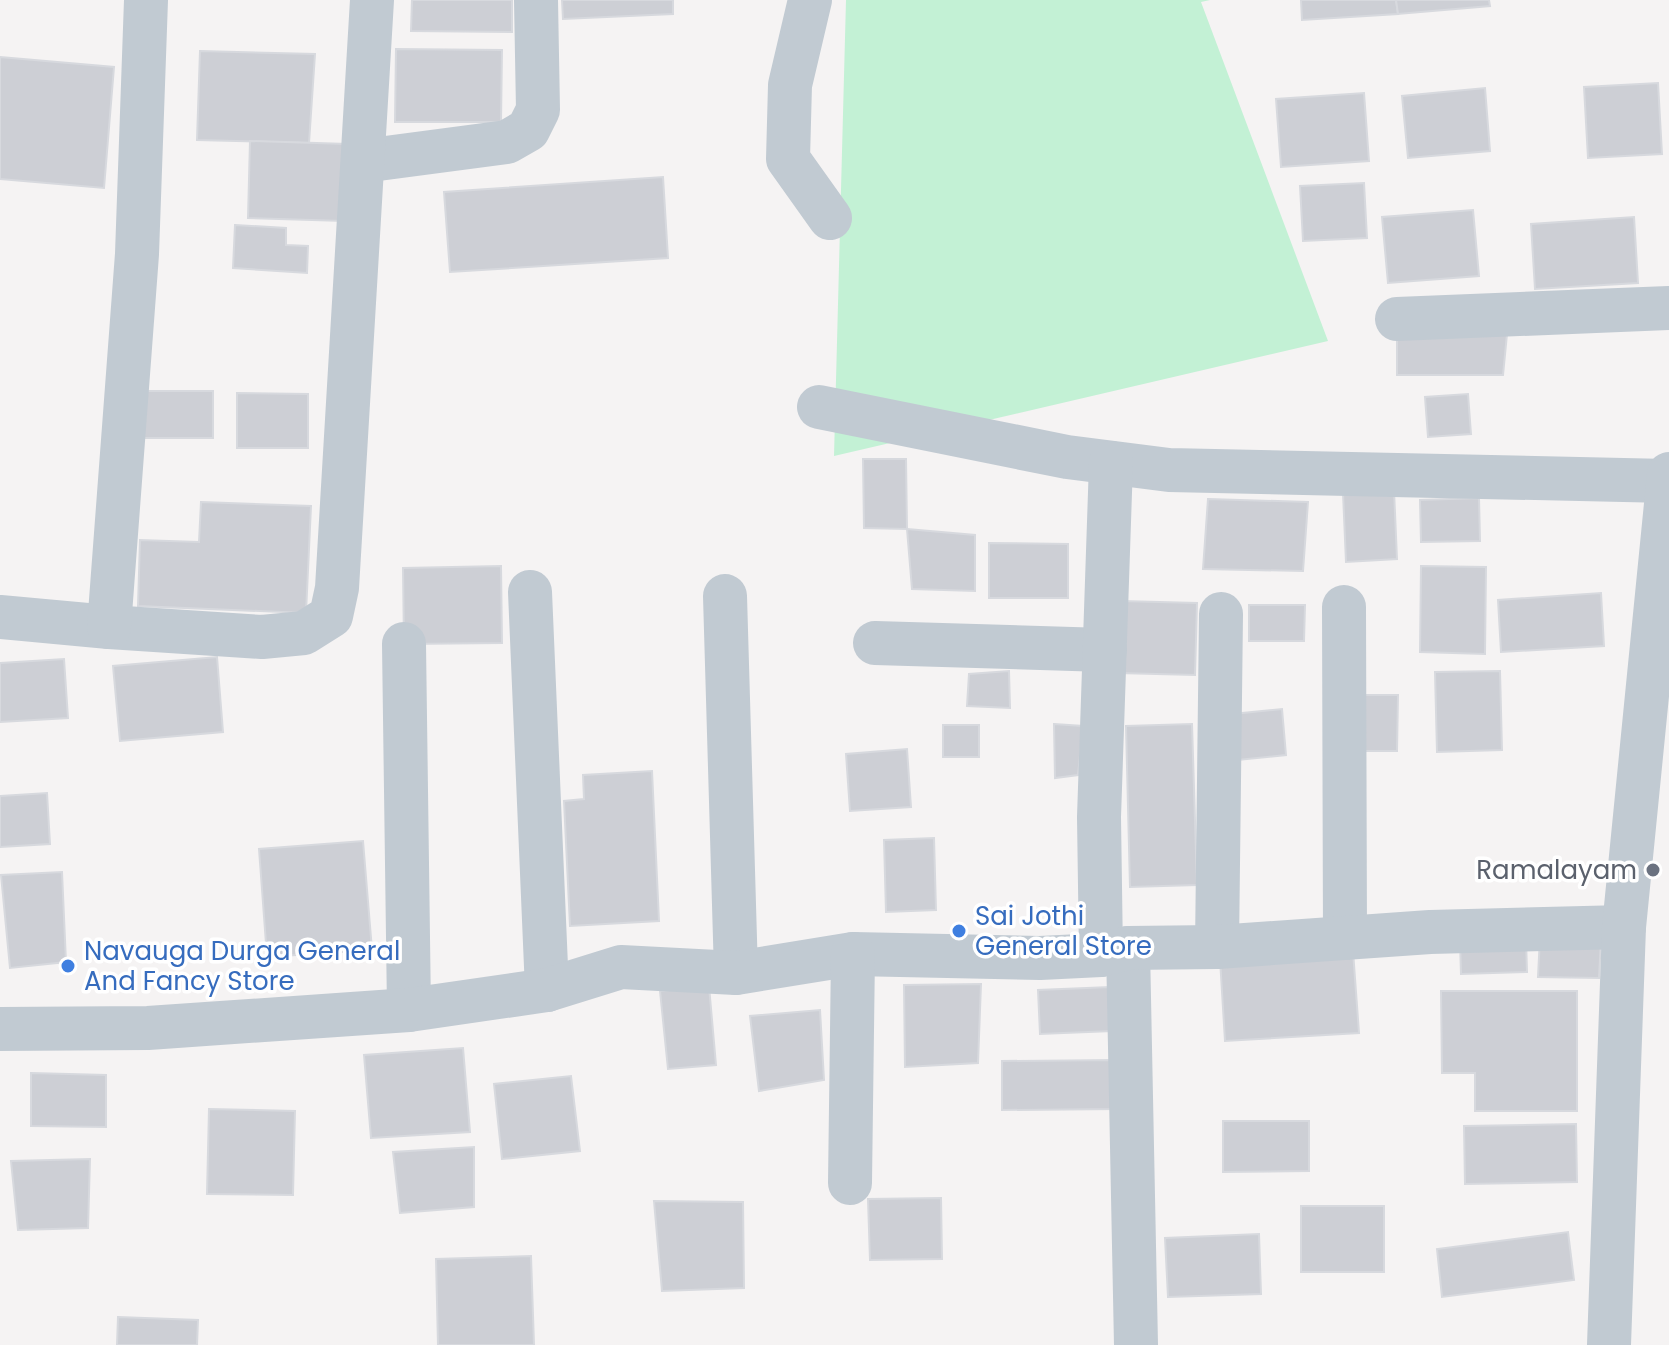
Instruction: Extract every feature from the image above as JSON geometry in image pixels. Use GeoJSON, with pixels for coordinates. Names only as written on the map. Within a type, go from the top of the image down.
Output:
{"type":"FeatureCollection","features":[{"type":"Feature","properties":{"kind":"street"},"geometry":{"type":"LineString","coordinates":[[109,627],[137,254],[146,0]]}},
{"type":"Feature","properties":{"kind":"street"},"geometry":{"type":"LineString","coordinates":[[0,617],[262,637],[304,633],[331,616],[337,588],[372,0]]}},
{"type":"Feature","properties":{"kind":"street"},"geometry":{"type":"LineString","coordinates":[[363,161],[507,142],[528,130],[538,110],[536,0]]}},
{"type":"Feature","properties":{"kind":"street"},"geometry":{"type":"LineString","coordinates":[[810,0],[790,85],[788,159],[830,218]]}},
{"type":"Feature","properties":{"kind":"street"},"geometry":{"type":"LineString","coordinates":[[1397,319],[1669,308]]}},
{"type":"Feature","properties":{"kind":"street"},"geometry":{"type":"LineString","coordinates":[[819,407],[1067,457],[1169,470],[1668,481]]}},
{"type":"Feature","properties":{"kind":"street"},"geometry":{"type":"LineString","coordinates":[[1111,463],[1099,817],[1115,952],[1136,1345]]}},
{"type":"Feature","properties":{"kind":"street"},"geometry":{"type":"LineString","coordinates":[[1609,1345],[1624,927],[1669,474]]}},
{"type":"Feature","properties":{"kind":"street"},"geometry":{"type":"LineString","coordinates":[[530,592],[547,990]]}},
{"type":"Feature","properties":{"kind":"street"},"geometry":{"type":"LineString","coordinates":[[725,596],[736,973]]}},
{"type":"Feature","properties":{"kind":"street"},"geometry":{"type":"LineString","coordinates":[[1344,607],[1345,938]]}},
{"type":"Feature","properties":{"kind":"street"},"geometry":{"type":"LineString","coordinates":[[1217,947],[1221,614]]}},
{"type":"Feature","properties":{"kind":"street"},"geometry":{"type":"LineString","coordinates":[[875,643],[1105,650]]}},
{"type":"Feature","properties":{"kind":"street"},"geometry":{"type":"LineString","coordinates":[[404,644],[409,1010]]}},
{"type":"Feature","properties":{"kind":"street"},"geometry":{"type":"LineString","coordinates":[[0,1029],[148,1028],[409,1010],[547,990],[621,967],[736,973],[853,954],[1040,958],[1430,932],[1624,927]]}},
{"type":"Feature","properties":{"kind":"street"},"geometry":{"type":"LineString","coordinates":[[850,1183],[853,954]]}},
{"type":"Feature","properties":{"kind":"green space"},"geometry":{"type":"Polygon","coordinates":[[[846,0],[1210,0],[1201,2],[1328,341],[834,456],[846,0]]]}},
{"type":"Feature","properties":{"kind":"building"},"geometry":{"type":"Polygon","coordinates":[[[412,0],[512,0],[512,32],[411,31],[412,0]]]}},
{"type":"Feature","properties":{"kind":"building"},"geometry":{"type":"Polygon","coordinates":[[[562,0],[673,0],[673,14],[563,19],[562,0]]]}},
{"type":"Feature","properties":{"kind":"building"},"geometry":{"type":"Polygon","coordinates":[[[1301,0],[1396,0],[1398,14],[1302,20],[1301,0]]]}},
{"type":"Feature","properties":{"kind":"building"},"geometry":{"type":"Polygon","coordinates":[[[1396,0],[1489,0],[1490,6],[1398,14],[1396,0]]]}},
{"type":"Feature","properties":{"kind":"building"},"geometry":{"type":"Polygon","coordinates":[[[396,49],[502,50],[501,122],[395,122],[396,49]]]}},
{"type":"Feature","properties":{"kind":"building"},"geometry":{"type":"Polygon","coordinates":[[[200,51],[315,54],[309,143],[197,140],[200,51]]]}},
{"type":"Feature","properties":{"kind":"building"},"geometry":{"type":"Polygon","coordinates":[[[0,57],[114,67],[104,188],[0,179],[0,57]]]}},
{"type":"Feature","properties":{"kind":"building"},"geometry":{"type":"Polygon","coordinates":[[[1658,83],[1662,154],[1588,158],[1584,87],[1658,83]]]}},
{"type":"Feature","properties":{"kind":"building"},"geometry":{"type":"Polygon","coordinates":[[[1485,88],[1490,151],[1408,158],[1402,96],[1485,88]]]}},
{"type":"Feature","properties":{"kind":"building"},"geometry":{"type":"Polygon","coordinates":[[[1364,93],[1369,161],[1281,167],[1276,99],[1364,93]]]}},
{"type":"Feature","properties":{"kind":"building"},"geometry":{"type":"Polygon","coordinates":[[[250,141],[347,144],[344,221],[248,218],[250,141]]]}},
{"type":"Feature","properties":{"kind":"building"},"geometry":{"type":"Polygon","coordinates":[[[663,177],[668,258],[450,272],[444,192],[663,177]]]}},
{"type":"Feature","properties":{"kind":"building"},"geometry":{"type":"Polygon","coordinates":[[[1364,183],[1367,238],[1303,241],[1300,186],[1364,183]]]}},
{"type":"Feature","properties":{"kind":"building"},"geometry":{"type":"Polygon","coordinates":[[[1473,210],[1479,276],[1388,283],[1382,217],[1473,210]]]}},
{"type":"Feature","properties":{"kind":"building"},"geometry":{"type":"Polygon","coordinates":[[[1634,217],[1638,283],[1535,289],[1531,224],[1634,217]]]}},
{"type":"Feature","properties":{"kind":"building"},"geometry":{"type":"Polygon","coordinates":[[[235,225],[286,228],[286,245],[308,246],[307,273],[233,268],[235,225]]]}},
{"type":"Feature","properties":{"kind":"building"},"geometry":{"type":"Polygon","coordinates":[[[1397,319],[1507,334],[1503,375],[1397,375],[1397,319]]]}},
{"type":"Feature","properties":{"kind":"building"},"geometry":{"type":"Polygon","coordinates":[[[142,391],[213,391],[213,438],[142,438],[142,391]]]}},
{"type":"Feature","properties":{"kind":"building"},"geometry":{"type":"Polygon","coordinates":[[[237,393],[308,394],[308,448],[237,448],[237,393]]]}},
{"type":"Feature","properties":{"kind":"building"},"geometry":{"type":"Polygon","coordinates":[[[1468,394],[1471,434],[1428,437],[1425,397],[1468,394]]]}},
{"type":"Feature","properties":{"kind":"building"},"geometry":{"type":"Polygon","coordinates":[[[863,459],[906,459],[907,529],[864,528],[863,459]]]}},
{"type":"Feature","properties":{"kind":"building"},"geometry":{"type":"Polygon","coordinates":[[[1394,490],[1397,559],[1346,562],[1343,493],[1394,490]]]}},
{"type":"Feature","properties":{"kind":"building"},"geometry":{"type":"Polygon","coordinates":[[[1479,498],[1480,541],[1421,542],[1420,500],[1479,498]]]}},
{"type":"Feature","properties":{"kind":"building"},"geometry":{"type":"Polygon","coordinates":[[[1208,499],[1308,502],[1303,571],[1203,569],[1208,499]]]}},
{"type":"Feature","properties":{"kind":"building"},"geometry":{"type":"Polygon","coordinates":[[[201,502],[311,506],[306,613],[138,606],[140,540],[199,542],[201,502]]]}},
{"type":"Feature","properties":{"kind":"building"},"geometry":{"type":"Polygon","coordinates":[[[907,529],[975,535],[975,591],[912,589],[907,529]]]}},
{"type":"Feature","properties":{"kind":"building"},"geometry":{"type":"Polygon","coordinates":[[[989,543],[1068,544],[1068,598],[989,598],[989,543]]]}},
{"type":"Feature","properties":{"kind":"building"},"geometry":{"type":"Polygon","coordinates":[[[501,566],[502,643],[404,644],[403,568],[501,566]]]}},
{"type":"Feature","properties":{"kind":"building"},"geometry":{"type":"Polygon","coordinates":[[[1421,566],[1486,567],[1485,654],[1420,652],[1421,566]]]}},
{"type":"Feature","properties":{"kind":"building"},"geometry":{"type":"Polygon","coordinates":[[[1601,593],[1604,646],[1501,652],[1498,600],[1601,593]]]}},
{"type":"Feature","properties":{"kind":"building"},"geometry":{"type":"Polygon","coordinates":[[[1121,601],[1197,603],[1195,675],[1118,673],[1121,601]]]}},
{"type":"Feature","properties":{"kind":"building"},"geometry":{"type":"Polygon","coordinates":[[[1249,605],[1305,605],[1304,641],[1249,641],[1249,605]]]}},
{"type":"Feature","properties":{"kind":"building"},"geometry":{"type":"Polygon","coordinates":[[[217,657],[223,732],[120,741],[113,666],[217,657]]]}},
{"type":"Feature","properties":{"kind":"building"},"geometry":{"type":"Polygon","coordinates":[[[64,659],[68,718],[0,722],[0,663],[64,659]]]}},
{"type":"Feature","properties":{"kind":"building"},"geometry":{"type":"Polygon","coordinates":[[[1009,671],[1010,708],[967,706],[969,674],[1009,671]]]}},
{"type":"Feature","properties":{"kind":"building"},"geometry":{"type":"Polygon","coordinates":[[[1500,671],[1502,750],[1437,752],[1435,672],[1500,671]]]}},
{"type":"Feature","properties":{"kind":"building"},"geometry":{"type":"Polygon","coordinates":[[[1362,695],[1398,695],[1397,751],[1361,751],[1362,695]]]}},
{"type":"Feature","properties":{"kind":"building"},"geometry":{"type":"Polygon","coordinates":[[[1282,709],[1286,755],[1238,760],[1233,714],[1282,709]]]}},
{"type":"Feature","properties":{"kind":"building"},"geometry":{"type":"Polygon","coordinates":[[[1054,724],[1083,726],[1078,775],[1055,778],[1054,724]]]}},
{"type":"Feature","properties":{"kind":"building"},"geometry":{"type":"Polygon","coordinates":[[[1192,724],[1197,885],[1130,887],[1126,726],[1192,724]]]}},
{"type":"Feature","properties":{"kind":"building"},"geometry":{"type":"Polygon","coordinates":[[[943,725],[979,725],[979,757],[943,757],[943,725]]]}},
{"type":"Feature","properties":{"kind":"building"},"geometry":{"type":"Polygon","coordinates":[[[907,749],[911,807],[850,811],[846,754],[907,749]]]}},
{"type":"Feature","properties":{"kind":"building"},"geometry":{"type":"Polygon","coordinates":[[[652,771],[659,921],[570,926],[564,801],[584,799],[583,775],[652,771]]]}},
{"type":"Feature","properties":{"kind":"building"},"geometry":{"type":"Polygon","coordinates":[[[47,793],[50,844],[0,847],[0,796],[47,793]]]}},
{"type":"Feature","properties":{"kind":"building"},"geometry":{"type":"Polygon","coordinates":[[[934,838],[936,910],[886,912],[884,840],[934,838]]]}},
{"type":"Feature","properties":{"kind":"building"},"geometry":{"type":"Polygon","coordinates":[[[363,841],[372,950],[267,957],[259,849],[363,841]]]}},
{"type":"Feature","properties":{"kind":"building"},"geometry":{"type":"Polygon","coordinates":[[[62,872],[66,962],[10,968],[1,875],[62,872]]]}},
{"type":"Feature","properties":{"kind":"building"},"geometry":{"type":"Polygon","coordinates":[[[1540,937],[1601,939],[1599,978],[1538,977],[1540,937]]]}},
{"type":"Feature","properties":{"kind":"building"},"geometry":{"type":"Polygon","coordinates":[[[1526,939],[1527,972],[1461,974],[1460,941],[1526,939]]]}},
{"type":"Feature","properties":{"kind":"building"},"geometry":{"type":"Polygon","coordinates":[[[1353,951],[1359,1033],[1225,1041],[1220,959],[1353,951]]]}},
{"type":"Feature","properties":{"kind":"building"},"geometry":{"type":"Polygon","coordinates":[[[981,984],[978,1063],[905,1067],[904,985],[981,984]]]}},
{"type":"Feature","properties":{"kind":"building"},"geometry":{"type":"Polygon","coordinates":[[[709,986],[716,1065],[668,1069],[660,991],[709,986]]]}},
{"type":"Feature","properties":{"kind":"building"},"geometry":{"type":"Polygon","coordinates":[[[1110,987],[1112,1031],[1040,1034],[1038,990],[1110,987]]]}},
{"type":"Feature","properties":{"kind":"building"},"geometry":{"type":"Polygon","coordinates":[[[1441,991],[1577,991],[1577,1111],[1475,1111],[1475,1073],[1442,1073],[1441,991]]]}},
{"type":"Feature","properties":{"kind":"building"},"geometry":{"type":"Polygon","coordinates":[[[820,1010],[824,1080],[759,1091],[750,1016],[820,1010]]]}},
{"type":"Feature","properties":{"kind":"building"},"geometry":{"type":"Polygon","coordinates":[[[463,1048],[470,1132],[371,1138],[364,1055],[463,1048]]]}},
{"type":"Feature","properties":{"kind":"building"},"geometry":{"type":"Polygon","coordinates":[[[1116,1060],[1117,1109],[1002,1110],[1002,1061],[1116,1060]]]}},
{"type":"Feature","properties":{"kind":"building"},"geometry":{"type":"Polygon","coordinates":[[[31,1073],[106,1075],[106,1127],[31,1126],[31,1073]]]}},
{"type":"Feature","properties":{"kind":"building"},"geometry":{"type":"Polygon","coordinates":[[[571,1076],[580,1151],[502,1159],[494,1084],[571,1076]]]}},
{"type":"Feature","properties":{"kind":"building"},"geometry":{"type":"Polygon","coordinates":[[[209,1109],[295,1111],[293,1195],[207,1194],[209,1109]]]}},
{"type":"Feature","properties":{"kind":"building"},"geometry":{"type":"Polygon","coordinates":[[[1223,1121],[1309,1121],[1309,1171],[1223,1172],[1223,1121]]]}},
{"type":"Feature","properties":{"kind":"building"},"geometry":{"type":"Polygon","coordinates":[[[1576,1124],[1577,1182],[1465,1184],[1464,1126],[1576,1124]]]}},
{"type":"Feature","properties":{"kind":"building"},"geometry":{"type":"Polygon","coordinates":[[[474,1147],[474,1207],[400,1213],[393,1152],[474,1147]]]}},
{"type":"Feature","properties":{"kind":"building"},"geometry":{"type":"Polygon","coordinates":[[[90,1159],[88,1228],[18,1230],[11,1161],[90,1159]]]}},
{"type":"Feature","properties":{"kind":"building"},"geometry":{"type":"Polygon","coordinates":[[[941,1198],[942,1259],[870,1260],[868,1199],[941,1198]]]}},
{"type":"Feature","properties":{"kind":"building"},"geometry":{"type":"Polygon","coordinates":[[[654,1201],[743,1202],[744,1288],[662,1291],[654,1201]]]}},
{"type":"Feature","properties":{"kind":"building"},"geometry":{"type":"Polygon","coordinates":[[[1301,1206],[1384,1206],[1384,1272],[1301,1272],[1301,1206]]]}},
{"type":"Feature","properties":{"kind":"building"},"geometry":{"type":"Polygon","coordinates":[[[1568,1232],[1574,1280],[1442,1297],[1437,1249],[1568,1232]]]}},
{"type":"Feature","properties":{"kind":"building"},"geometry":{"type":"Polygon","coordinates":[[[1259,1234],[1261,1294],[1168,1297],[1165,1238],[1259,1234]]]}},
{"type":"Feature","properties":{"kind":"building"},"geometry":{"type":"Polygon","coordinates":[[[531,1256],[534,1345],[438,1345],[436,1259],[531,1256]]]}},
{"type":"Feature","properties":{"kind":"building"},"geometry":{"type":"Polygon","coordinates":[[[118,1317],[198,1320],[197,1345],[117,1345],[118,1317]]]}},
{"type":"Feature","properties":{"kind":"place","name":"Ramalayam"},"geometry":{"type":"Point","coordinates":[1653,870]}},
{"type":"Feature","properties":{"kind":"place","name":"Sai Jothi General Store"},"geometry":{"type":"Point","coordinates":[959,931]}},
{"type":"Feature","properties":{"kind":"place","name":"Navauga Durga General And Fancy Store"},"geometry":{"type":"Point","coordinates":[68,966]}}]}
